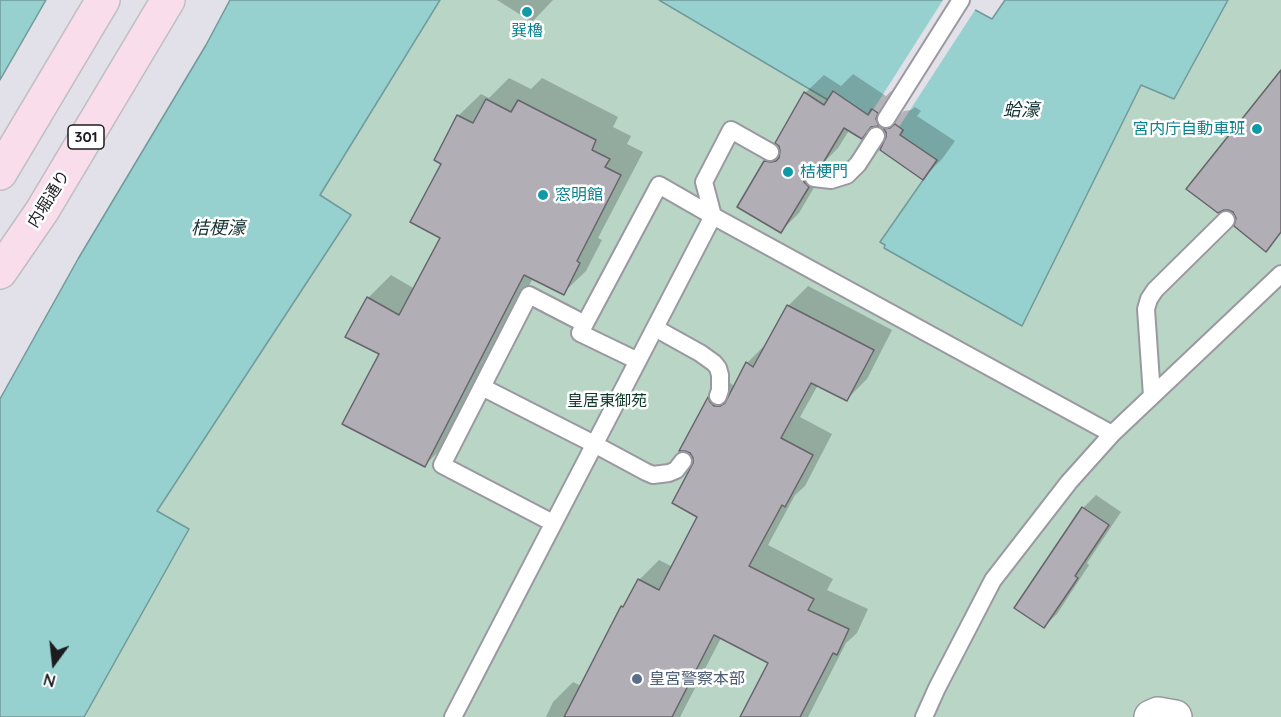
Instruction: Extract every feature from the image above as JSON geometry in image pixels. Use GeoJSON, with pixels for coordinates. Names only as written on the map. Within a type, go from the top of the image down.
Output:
{"type":"FeatureCollection","features":[{"type":"Feature","properties":{"kind":"main road"},"geometry":{"type":"LineString","coordinates":[[0,172],[103,0]]}},
{"type":"Feature","properties":{"kind":"main road","name":"内堀通り"},"geometry":{"type":"LineString","coordinates":[[0,272],[42,211],[168,0]]}},
{"type":"Feature","properties":{"kind":"street"},"geometry":{"type":"LineString","coordinates":[[1150,717],[1158,714],[1174,717]]}},
{"type":"Feature","properties":{"kind":"lane"},"geometry":{"type":"LineString","coordinates":[[886,119],[961,0]]}},
{"type":"Feature","properties":{"kind":"lane"},"geometry":{"type":"LineString","coordinates":[[453,717],[713,216],[704,183],[731,130],[770,152]]}},
{"type":"Feature","properties":{"kind":"lane"},"geometry":{"type":"LineString","coordinates":[[814,178],[831,180],[847,175],[858,164],[876,136]]}},
{"type":"Feature","properties":{"kind":"lane"},"geometry":{"type":"LineString","coordinates":[[638,361],[580,333],[658,185],[1112,434]]}},
{"type":"Feature","properties":{"kind":"lane"},"geometry":{"type":"LineString","coordinates":[[1152,396],[1146,309],[1149,299],[1155,290],[1226,220]]}},
{"type":"Feature","properties":{"kind":"lane"},"geometry":{"type":"LineString","coordinates":[[924,717],[993,580],[1069,482],[1112,434],[1281,274]]}},
{"type":"Feature","properties":{"kind":"lane"},"geometry":{"type":"LineString","coordinates":[[553,523],[442,465],[529,295],[585,324]]}},
{"type":"Feature","properties":{"kind":"lane"},"geometry":{"type":"LineString","coordinates":[[655,328],[714,363],[720,375],[718,396]]}},
{"type":"Feature","properties":{"kind":"lane"},"geometry":{"type":"LineString","coordinates":[[482,387],[653,475],[676,471],[683,461]]}},
{"type":"Feature","properties":{"kind":"green space","name":"皇居東御苑"},"geometry":{"type":"Polygon","coordinates":[[[440,0],[659,0],[828,99],[833,91],[868,114],[872,109],[903,130],[937,160],[880,242],[1022,326],[1141,85],[1174,99],[1228,0],[1281,0],[1281,717],[84,717],[188,529],[157,512],[351,215],[320,195],[440,0]]]}},
{"type":"Feature","properties":{"kind":"water"},"geometry":{"type":"Polygon","coordinates":[[[0,0],[46,0],[0,80],[0,0]]]}},
{"type":"Feature","properties":{"kind":"water","name":"桔梗濠"},"geometry":{"type":"Polygon","coordinates":[[[230,0],[440,0],[320,195],[351,215],[157,511],[189,529],[84,717],[0,717],[0,399],[78,259],[206,45],[230,0]]]}},
{"type":"Feature","properties":{"kind":"water","name":"蛤濠"},"geometry":{"type":"Polygon","coordinates":[[[659,0],[957,0],[992,19],[1005,0],[1228,0],[1174,99],[1141,85],[1022,326],[884,248],[885,245],[880,242],[937,160],[900,135],[903,130],[873,110],[871,109],[868,115],[833,92],[828,100],[659,0]]]}},
{"type":"Feature","properties":{"kind":"pier"},"geometry":{"type":"Polygon","coordinates":[[[943,0],[964,0],[977,7],[899,127],[873,110],[943,0]]]}},
{"type":"Feature","properties":{"kind":"building","name":"宮内庁自動車班"},"geometry":{"type":"Polygon","coordinates":[[[1281,70],[1281,232],[1266,252],[1234,226],[1236,218],[1233,212],[1224,210],[1218,213],[1186,189],[1281,70]]]}},
{"type":"Feature","properties":{"kind":"building","name":"桔梗門"},"geometry":{"type":"Polygon","coordinates":[[[833,91],[868,115],[872,109],[878,113],[876,119],[879,126],[871,127],[862,139],[844,128],[820,168],[810,168],[805,172],[804,182],[809,187],[781,233],[737,207],[764,161],[776,161],[779,158],[779,146],[775,143],[804,92],[824,105],[833,91]]]}},
{"type":"Feature","properties":{"kind":"building"},"geometry":{"type":"Polygon","coordinates":[[[486,99],[511,112],[518,100],[596,140],[592,150],[610,159],[605,167],[621,175],[577,261],[580,263],[564,295],[524,275],[425,467],[342,424],[379,354],[345,337],[367,297],[399,315],[440,238],[410,222],[441,164],[434,160],[457,115],[473,123],[486,99]]]}},
{"type":"Feature","properties":{"kind":"building"},"geometry":{"type":"Polygon","coordinates":[[[895,124],[903,130],[900,135],[937,160],[923,180],[880,150],[886,137],[883,129],[895,124]]]}},
{"type":"Feature","properties":{"kind":"building"},"geometry":{"type":"Polygon","coordinates":[[[787,305],[874,350],[847,401],[811,383],[781,438],[813,455],[785,507],[782,505],[749,566],[814,599],[808,610],[849,629],[837,655],[833,653],[800,717],[740,717],[768,663],[714,635],[672,717],[564,717],[621,606],[623,607],[638,579],[659,590],[697,517],[672,503],[693,463],[690,453],[679,451],[708,397],[714,406],[725,403],[746,362],[753,367],[787,305]]]}},
{"type":"Feature","properties":{"kind":"building"},"geometry":{"type":"Polygon","coordinates":[[[1082,507],[1109,525],[1075,576],[1078,578],[1044,628],[1014,608],[1082,507]]]}},
{"type":"Feature","properties":{"kind":"place","name":"巽櫓"},"geometry":{"type":"Point","coordinates":[527,12]}},
{"type":"Feature","properties":{"kind":"place","name":"宮内庁自動車班"},"geometry":{"type":"Point","coordinates":[1257,129]}},
{"type":"Feature","properties":{"kind":"place","name":"桔梗門"},"geometry":{"type":"Point","coordinates":[788,172]}},
{"type":"Feature","properties":{"kind":"place","name":"窓明館"},"geometry":{"type":"Point","coordinates":[543,195]}},
{"type":"Feature","properties":{"kind":"place","name":"皇宮警察本部"},"geometry":{"type":"Point","coordinates":[637,679]}}]}
